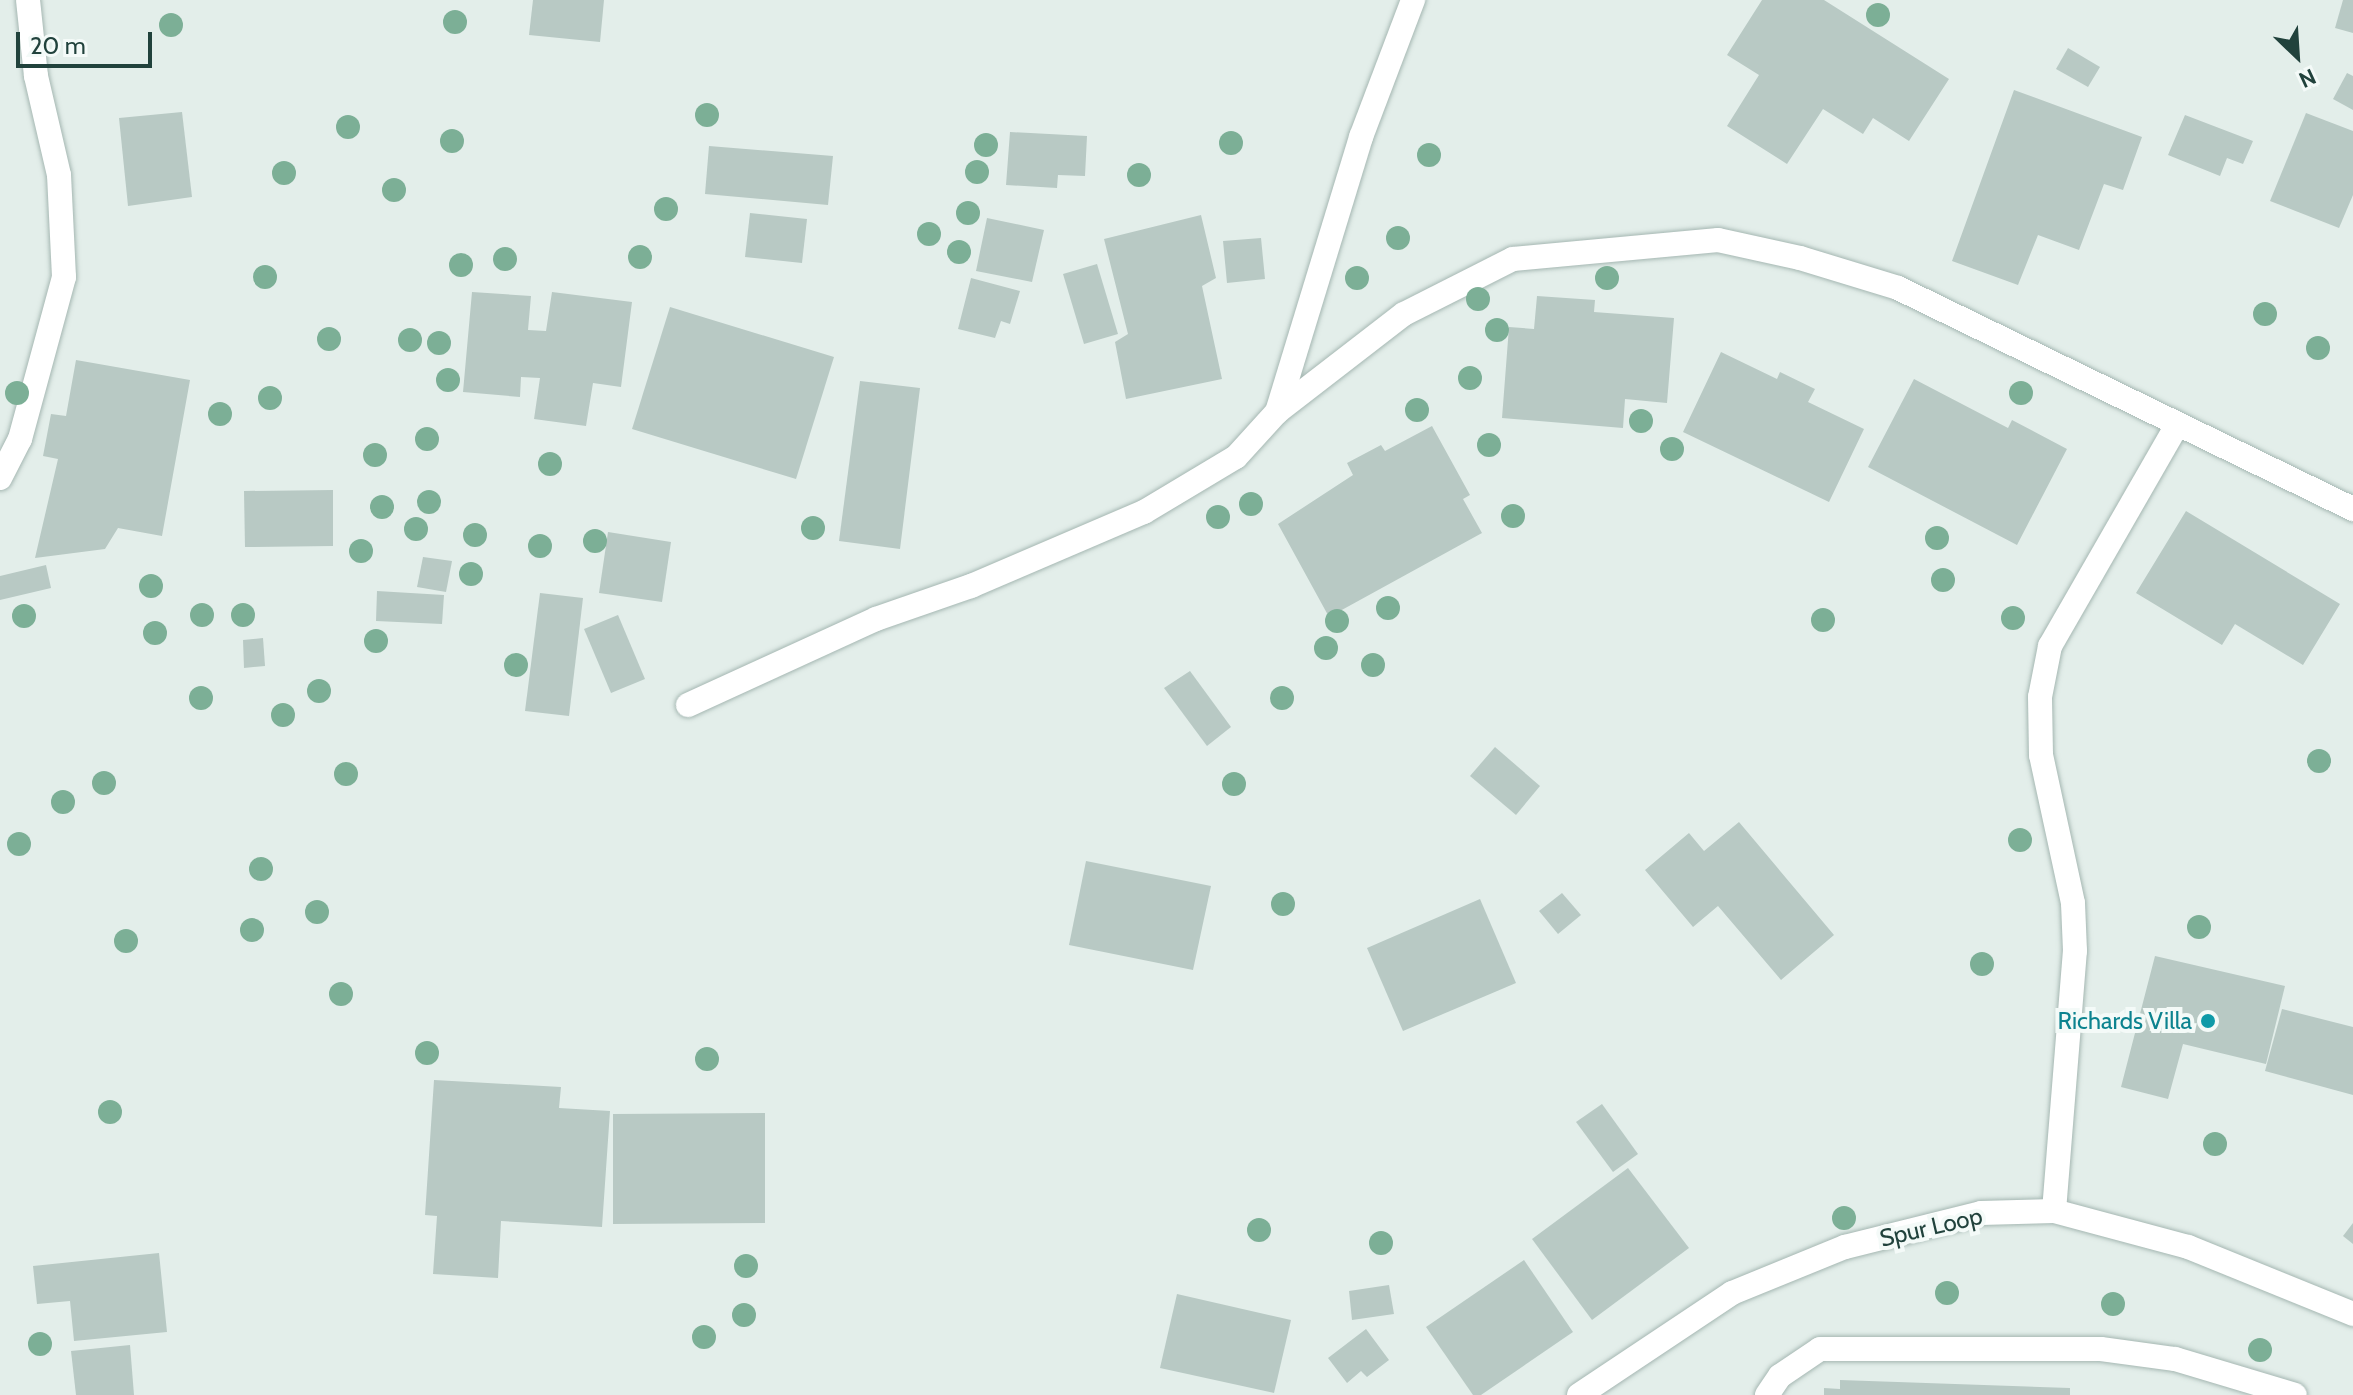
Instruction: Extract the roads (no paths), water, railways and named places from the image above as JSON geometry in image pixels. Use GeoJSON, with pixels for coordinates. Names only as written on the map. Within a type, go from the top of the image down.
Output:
{"type":"FeatureCollection","features":[{"type":"Feature","properties":{"kind":"street"},"geometry":{"type":"LineString","coordinates":[[0,478],[20,439],[64,277],[59,175],[36,76],[28,0]]}},
{"type":"Feature","properties":{"kind":"street"},"geometry":{"type":"LineString","coordinates":[[1277,412],[1361,137],[1413,0]]}},
{"type":"Feature","properties":{"kind":"street"},"geometry":{"type":"LineString","coordinates":[[688,705],[876,619],[971,586],[1144,512],[1236,457],[1277,412],[1404,314],[1513,259],[1718,240],[1800,258],[1898,288],[2353,509]]}},
{"type":"Feature","properties":{"kind":"street"},"geometry":{"type":"LineString","coordinates":[[2054,1211],[2074,915],[2041,755],[2040,697],[2050,646],[2177,425]]}},
{"type":"Feature","properties":{"kind":"street","name":"Spur Loop"},"geometry":{"type":"LineString","coordinates":[[1579,1395],[1732,1293],[1845,1247],[1981,1213],[2054,1211],[2188,1247],[2353,1314]]}},
{"type":"Feature","properties":{"kind":"street"},"geometry":{"type":"LineString","coordinates":[[1767,1395],[1780,1376],[1820,1349],[2101,1349],[2175,1359],[2295,1395]]}},
{"type":"Feature","properties":{"kind":"place","name":"Richards Villa"},"geometry":{"type":"Point","coordinates":[2208,1021]}}]}
